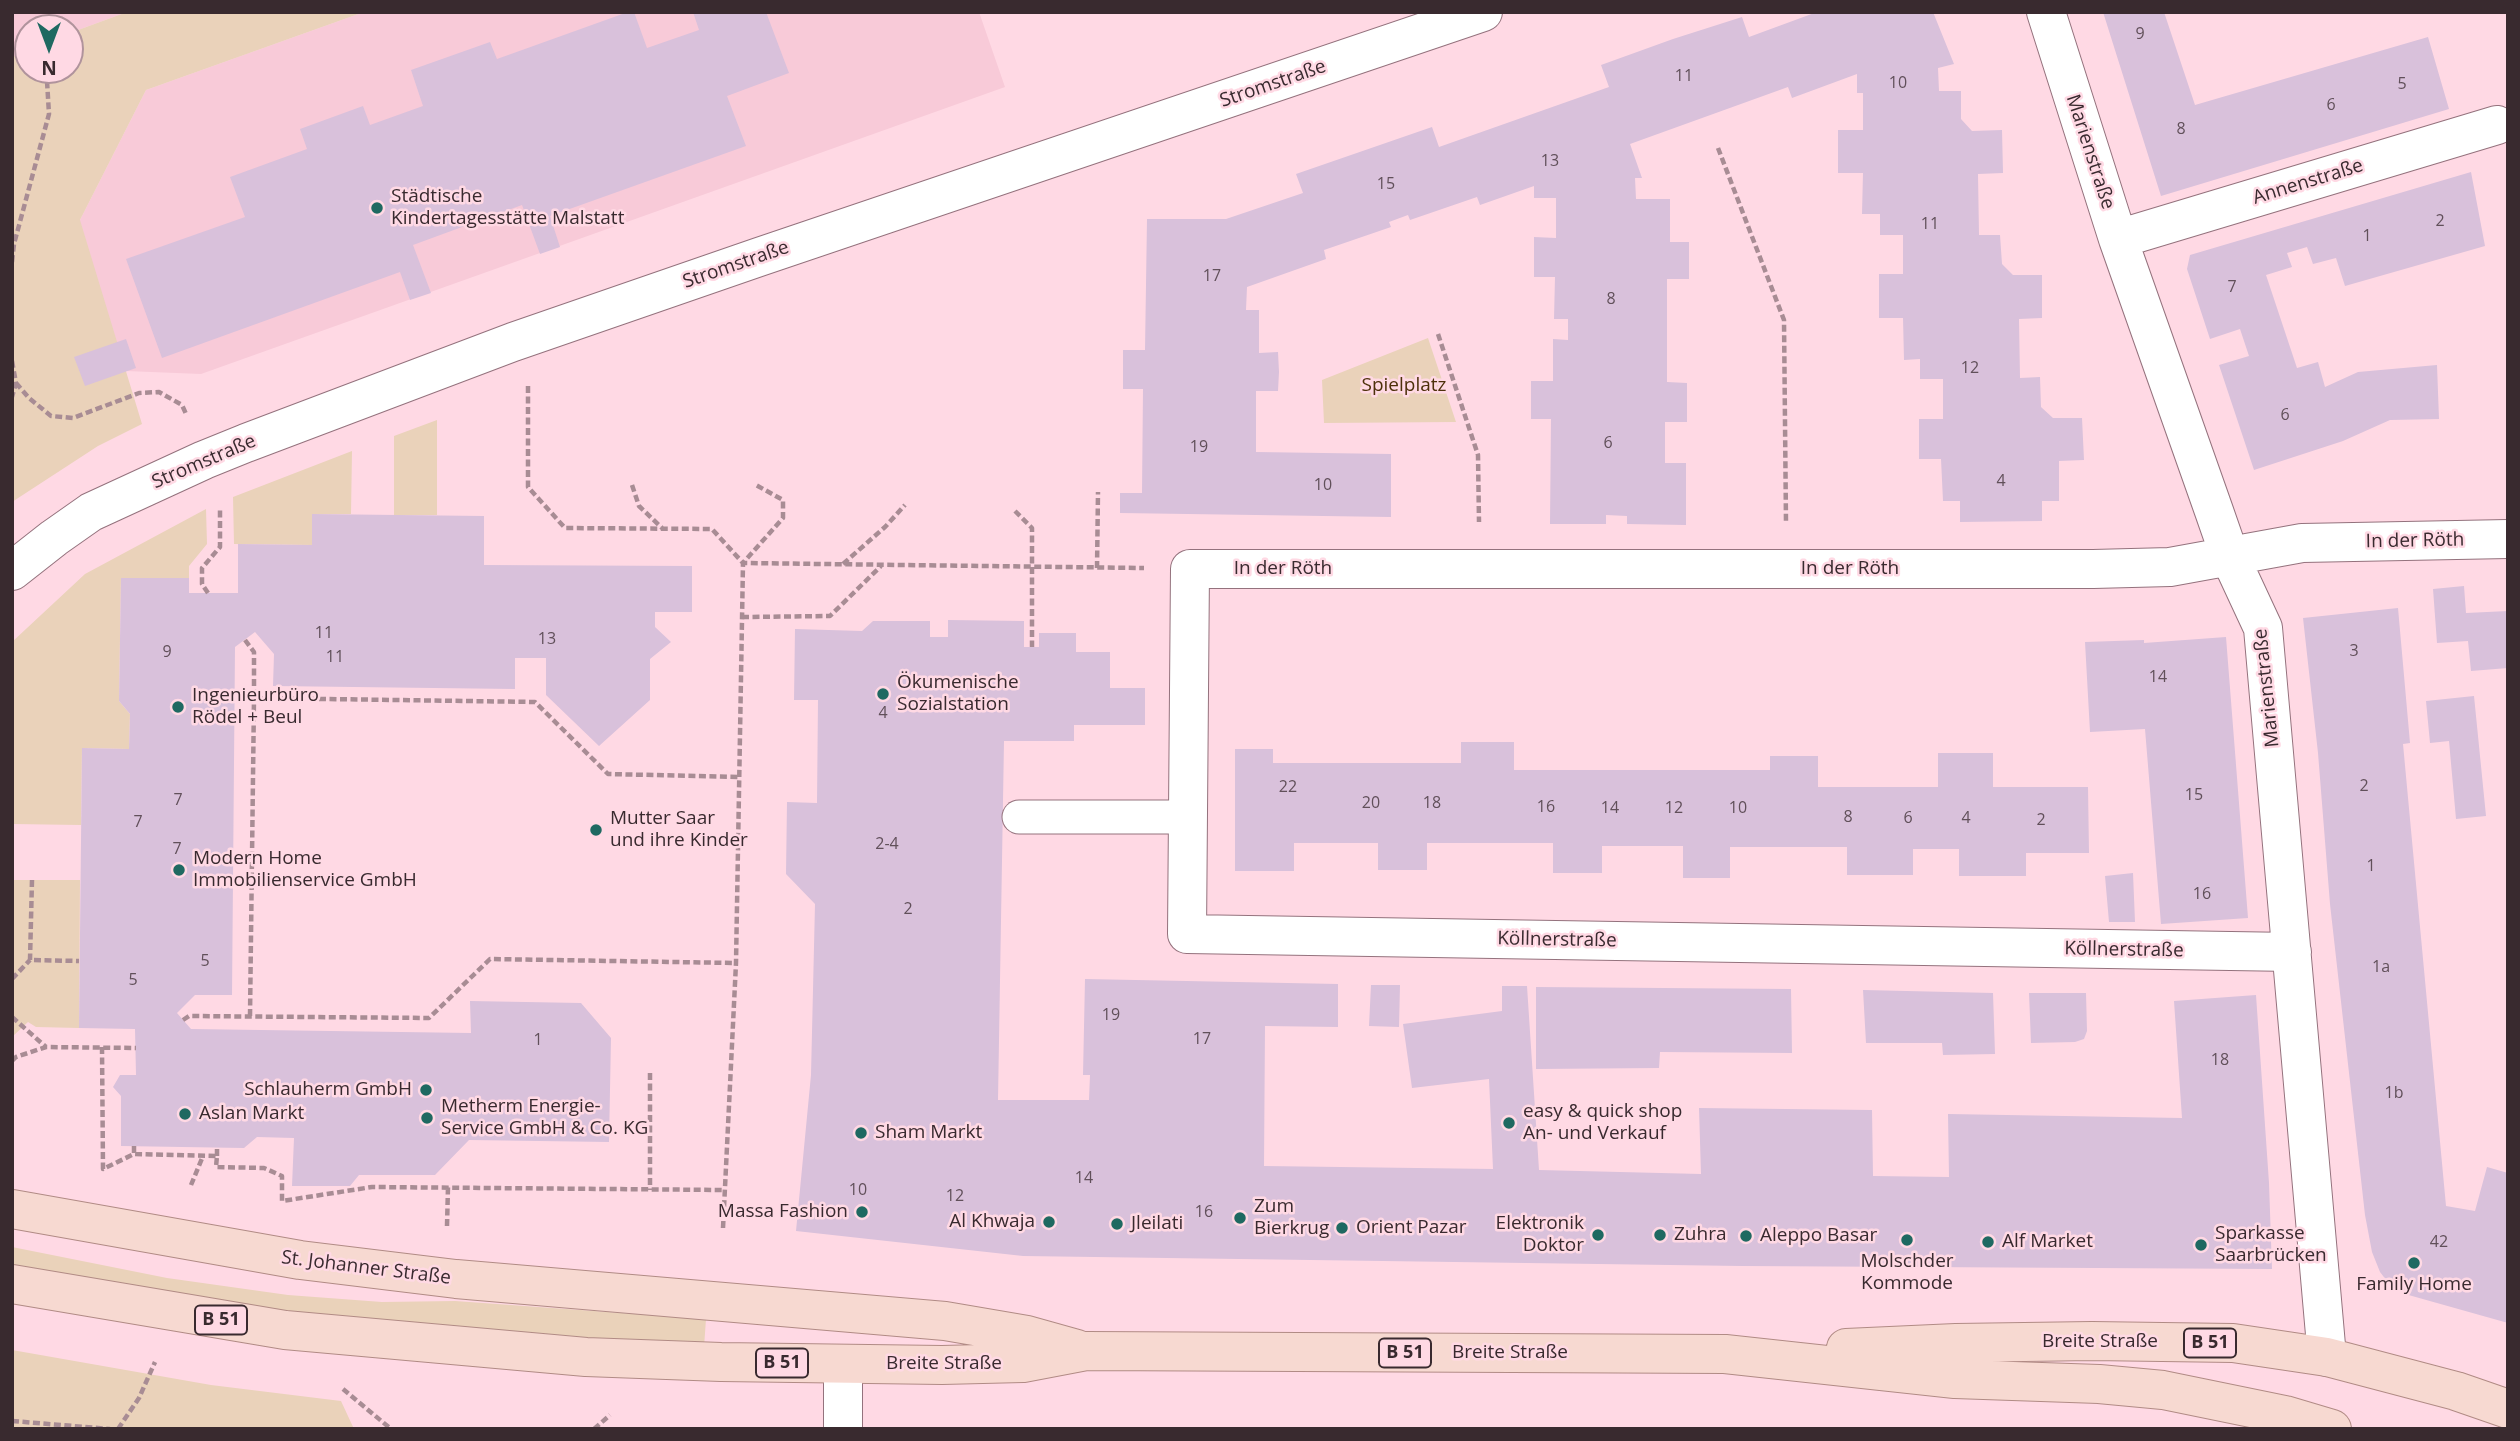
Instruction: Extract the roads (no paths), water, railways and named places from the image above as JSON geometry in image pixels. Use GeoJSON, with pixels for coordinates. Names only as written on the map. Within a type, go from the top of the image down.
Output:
{"type":"FeatureCollection","features":[{"type":"Feature","properties":{"kind":"main road","name":"St. Johanner Straße"},"geometry":{"type":"LineString","coordinates":[[12,1209],[300,1260],[456,1279],[723,1304]]}},
{"type":"Feature","properties":{"kind":"main road","name":"Breite Straße"},"geometry":{"type":"LineString","coordinates":[[12,1284],[285,1330],[586,1357],[721,1362],[1023,1363],[1086,1351],[1725,1354],[1955,1343],[2232,1343],[2327,1357],[2456,1391],[2508,1409]]}},
{"type":"Feature","properties":{"kind":"main road","name":"Breite Straße"},"geometry":{"type":"LineString","coordinates":[[723,1304],[945,1321],[1027,1335],[1086,1351]]}},
{"type":"Feature","properties":{"kind":"main road"},"geometry":{"type":"LineString","coordinates":[[843,1364],[846,1313]]}},
{"type":"Feature","properties":{"kind":"main road","name":"Breite Straße"},"geometry":{"type":"LineString","coordinates":[[1725,1354],[1955,1379],[2099,1384],[2163,1390],[2262,1410],[2332,1429]]}},
{"type":"Feature","properties":{"kind":"street","name":"Stromstraße"},"geometry":{"type":"LineString","coordinates":[[12,571],[91,512],[259,438],[513,342],[1483,12]]}},
{"type":"Feature","properties":{"kind":"street","name":"Marienstraße"},"geometry":{"type":"LineString","coordinates":[[2046,12],[2118,239],[2230,557],[2263,628],[2327,1357]]}},
{"type":"Feature","properties":{"kind":"street","name":"Annenstraße"},"geometry":{"type":"LineString","coordinates":[[2118,239],[2497,125]]}},
{"type":"Feature","properties":{"kind":"street","name":"In der Röth"},"geometry":{"type":"LineString","coordinates":[[1189,569],[2170,567],[2302,543],[2508,539]]}},
{"type":"Feature","properties":{"kind":"street","name":"Köllnerstraße"},"geometry":{"type":"LineString","coordinates":[[1189,569],[1187,934],[2292,952]]}},
{"type":"Feature","properties":{"kind":"street"},"geometry":{"type":"LineString","coordinates":[[843,1364],[844,1429]]}},
{"type":"Feature","properties":{"kind":"lane"},"geometry":{"type":"LineString","coordinates":[[1018,817],[1186,817]]}},
{"type":"Feature","properties":{"kind":"place","name":"Städtische Kindertagesstätte Malstatt"},"geometry":{"type":"Point","coordinates":[377,208]}},
{"type":"Feature","properties":{"kind":"place","name":"Ökumenische Sozialstation"},"geometry":{"type":"Point","coordinates":[883,694]}},
{"type":"Feature","properties":{"kind":"place","name":"Ingenieurbüro Rödel + Beul"},"geometry":{"type":"Point","coordinates":[178,707]}},
{"type":"Feature","properties":{"kind":"place","name":"Mutter Saar und ihre Kinder"},"geometry":{"type":"Point","coordinates":[596,830]}},
{"type":"Feature","properties":{"kind":"place","name":"Modern Home Immobilienservice GmbH"},"geometry":{"type":"Point","coordinates":[179,870]}},
{"type":"Feature","properties":{"kind":"place","name":"Schlauherm GmbH"},"geometry":{"type":"Point","coordinates":[426,1090]}},
{"type":"Feature","properties":{"kind":"place","name":"Aslan Markt"},"geometry":{"type":"Point","coordinates":[185,1114]}},
{"type":"Feature","properties":{"kind":"place","name":"Metherm Energie- Service GmbH & Co. KG"},"geometry":{"type":"Point","coordinates":[427,1118]}},
{"type":"Feature","properties":{"kind":"place","name":"easy & quick shop An- und Verkauf"},"geometry":{"type":"Point","coordinates":[1509,1123]}},
{"type":"Feature","properties":{"kind":"place","name":"Sham Markt"},"geometry":{"type":"Point","coordinates":[861,1133]}},
{"type":"Feature","properties":{"kind":"place","name":"Massa Fashion"},"geometry":{"type":"Point","coordinates":[862,1212]}},
{"type":"Feature","properties":{"kind":"place","name":"Zum Bierkrug"},"geometry":{"type":"Point","coordinates":[1240,1218]}},
{"type":"Feature","properties":{"kind":"place","name":"Al Khwaja"},"geometry":{"type":"Point","coordinates":[1049,1222]}},
{"type":"Feature","properties":{"kind":"place","name":"Jleilati"},"geometry":{"type":"Point","coordinates":[1117,1224]}},
{"type":"Feature","properties":{"kind":"place","name":"Orient Pazar"},"geometry":{"type":"Point","coordinates":[1342,1228]}},
{"type":"Feature","properties":{"kind":"place","name":"Elektronik Doktor"},"geometry":{"type":"Point","coordinates":[1598,1235]}},
{"type":"Feature","properties":{"kind":"place","name":"Zuhra"},"geometry":{"type":"Point","coordinates":[1660,1235]}},
{"type":"Feature","properties":{"kind":"place","name":"Aleppo Basar"},"geometry":{"type":"Point","coordinates":[1746,1236]}},
{"type":"Feature","properties":{"kind":"place","name":"Molschder Kommode"},"geometry":{"type":"Point","coordinates":[1907,1240]}},
{"type":"Feature","properties":{"kind":"place","name":"Alf Market"},"geometry":{"type":"Point","coordinates":[1988,1242]}},
{"type":"Feature","properties":{"kind":"place","name":"Sparkasse Saarbrücken"},"geometry":{"type":"Point","coordinates":[2201,1245]}},
{"type":"Feature","properties":{"kind":"place","name":"Family Home"},"geometry":{"type":"Point","coordinates":[2414,1263]}},
{"type":"Feature","properties":{"kind":"park label","name":"Spielplatz"},"geometry":{"type":"Point","coordinates":[1404,386]}}]}
